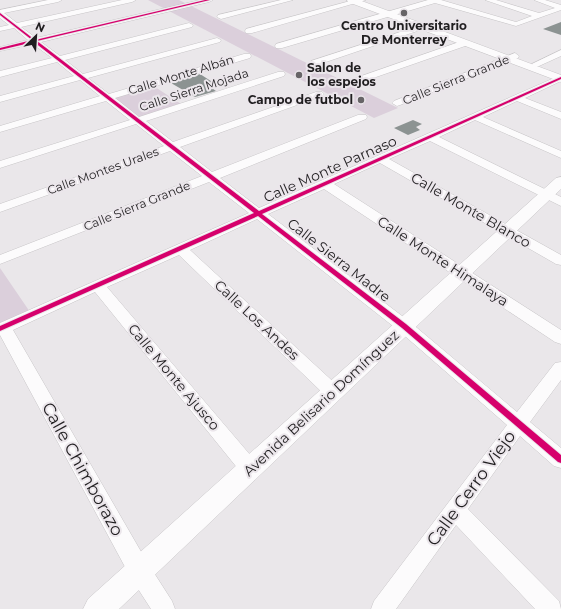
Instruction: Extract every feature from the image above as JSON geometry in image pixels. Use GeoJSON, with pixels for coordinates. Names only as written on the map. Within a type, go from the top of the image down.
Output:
{"type":"FeatureCollection","features":[{"type":"Feature","properties":{"kind":"main road"},"geometry":{"type":"LineString","coordinates":[[358,1],[512,58],[561,79]]}},
{"type":"Feature","properties":{"kind":"main road"},"geometry":{"type":"LineString","coordinates":[[427,26],[465,43],[561,73]]}},
{"type":"Feature","properties":{"kind":"main road","name":"Avenida Belisario Domínguez"},"geometry":{"type":"LineString","coordinates":[[98,609],[507,230],[556,192]]}},
{"type":"Feature","properties":{"kind":"street"},"geometry":{"type":"LineString","coordinates":[[0,13],[58,0]]}},
{"type":"Feature","properties":{"kind":"street"},"geometry":{"type":"LineString","coordinates":[[0,29],[132,0]]}},
{"type":"Feature","properties":{"kind":"street"},"geometry":{"type":"LineString","coordinates":[[0,49],[209,0]]}},
{"type":"Feature","properties":{"kind":"street"},"geometry":{"type":"LineString","coordinates":[[220,17],[289,0]]}},
{"type":"Feature","properties":{"kind":"street"},"geometry":{"type":"LineString","coordinates":[[280,46],[434,0],[516,24],[561,8]]}},
{"type":"Feature","properties":{"kind":"street"},"geometry":{"type":"LineString","coordinates":[[489,0],[540,16]]}},
{"type":"Feature","properties":{"kind":"street"},"geometry":{"type":"LineString","coordinates":[[538,0],[561,8]]}},
{"type":"Feature","properties":{"kind":"street"},"geometry":{"type":"LineString","coordinates":[[249,31],[358,1]]}},
{"type":"Feature","properties":{"kind":"street","name":"Calle Sierra Madre"},"geometry":{"type":"LineString","coordinates":[[0,13],[404,326],[561,460]]}},
{"type":"Feature","properties":{"kind":"street"},"geometry":{"type":"LineString","coordinates":[[0,74],[189,25]]}},
{"type":"Feature","properties":{"kind":"street"},"geometry":{"type":"LineString","coordinates":[[314,63],[427,26]]}},
{"type":"Feature","properties":{"kind":"street"},"geometry":{"type":"LineString","coordinates":[[0,99],[217,40]]}},
{"type":"Feature","properties":{"kind":"street"},"geometry":{"type":"LineString","coordinates":[[353,82],[465,43]]}},
{"type":"Feature","properties":{"kind":"street"},"geometry":{"type":"LineString","coordinates":[[536,64],[561,53]]}},
{"type":"Feature","properties":{"kind":"street","name":"Calle Monte Albán"},"geometry":{"type":"LineString","coordinates":[[0,129],[247,56]]}},
{"type":"Feature","properties":{"kind":"street","name":"Calle Sierra Grande"},"geometry":{"type":"LineString","coordinates":[[396,103],[512,58]]}},
{"type":"Feature","properties":{"kind":"street","name":"Calle Sierra Mojada"},"geometry":{"type":"LineString","coordinates":[[0,165],[281,74]]}},
{"type":"Feature","properties":{"kind":"street","name":"Calle Monte Parnaso"},"geometry":{"type":"LineString","coordinates":[[2,328],[561,79]]}},
{"type":"Feature","properties":{"kind":"street","name":"Calle Montes Urales"},"geometry":{"type":"LineString","coordinates":[[0,208],[320,94]]}},
{"type":"Feature","properties":{"kind":"street"},"geometry":{"type":"LineString","coordinates":[[517,98],[561,116]]}},
{"type":"Feature","properties":{"kind":"street","name":"Calle Sierra Grande"},"geometry":{"type":"LineString","coordinates":[[2,261],[362,117]]}},
{"type":"Feature","properties":{"kind":"street"},"geometry":{"type":"LineString","coordinates":[[476,117],[561,155]]}},
{"type":"Feature","properties":{"kind":"street"},"geometry":{"type":"LineString","coordinates":[[431,137],[556,192]]}},
{"type":"Feature","properties":{"kind":"street","name":"Calle Monte Blanco"},"geometry":{"type":"LineString","coordinates":[[381,159],[561,261]]}},
{"type":"Feature","properties":{"kind":"street","name":"Calle Monte Himalaya"},"geometry":{"type":"LineString","coordinates":[[325,184],[561,338]]}},
{"type":"Feature","properties":{"kind":"street","name":"Calle Los Andes"},"geometry":{"type":"LineString","coordinates":[[181,248],[333,392]]}},
{"type":"Feature","properties":{"kind":"street","name":"Calle Monte Ajusco"},"geometry":{"type":"LineString","coordinates":[[98,286],[250,469]]}},
{"type":"Feature","properties":{"kind":"street","name":"Calle Chimborazo"},"geometry":{"type":"LineString","coordinates":[[2,328],[140,570],[164,609]]}},
{"type":"Feature","properties":{"kind":"street","name":"Calle Cerro Viejo"},"geometry":{"type":"LineString","coordinates":[[388,607],[455,510],[561,368]]}},
{"type":"Feature","properties":{"kind":"street"},"geometry":{"type":"LineString","coordinates":[[455,510],[551,609]]}},
{"type":"Feature","properties":{"kind":"shaded area"},"geometry":{"type":"Polygon","coordinates":[[[148,0],[179,0],[398,108],[374,118],[148,0]]]}},
{"type":"Feature","properties":{"kind":"shaded area"},"geometry":{"type":"Polygon","coordinates":[[[152,85],[181,104],[139,118],[113,98],[152,85]]]}},
{"type":"Feature","properties":{"kind":"shaded area"},"geometry":{"type":"Polygon","coordinates":[[[0,268],[30,312],[0,325],[0,268]]]}},
{"type":"Feature","properties":{"kind":"building"},"geometry":{"type":"Polygon","coordinates":[[[561,22],[561,35],[543,29],[561,22]]]}},
{"type":"Feature","properties":{"kind":"building"},"geometry":{"type":"Polygon","coordinates":[[[200,74],[217,85],[210,87],[216,91],[195,97],[171,83],[200,74]]]}},
{"type":"Feature","properties":{"kind":"building"},"geometry":{"type":"Polygon","coordinates":[[[413,120],[422,124],[416,127],[420,130],[408,135],[394,128],[413,120]]]}},
{"type":"Feature","properties":{"kind":"cycle path"},"geometry":{"type":"LineString","coordinates":[[0,49],[209,0]]}},
{"type":"Feature","properties":{"kind":"cycle path"},"geometry":{"type":"LineString","coordinates":[[0,14],[404,326],[561,460]]}},
{"type":"Feature","properties":{"kind":"cycle path"},"geometry":{"type":"LineString","coordinates":[[0,329],[561,78]]}},
{"type":"Feature","properties":{"kind":"place","name":"Centro Universitario De Monterrey"},"geometry":{"type":"Point","coordinates":[404,13]}},
{"type":"Feature","properties":{"kind":"place","name":"Salon de los espejos"},"geometry":{"type":"Point","coordinates":[299,75]}},
{"type":"Feature","properties":{"kind":"place","name":"Campo de futbol"},"geometry":{"type":"Point","coordinates":[361,100]}}]}
